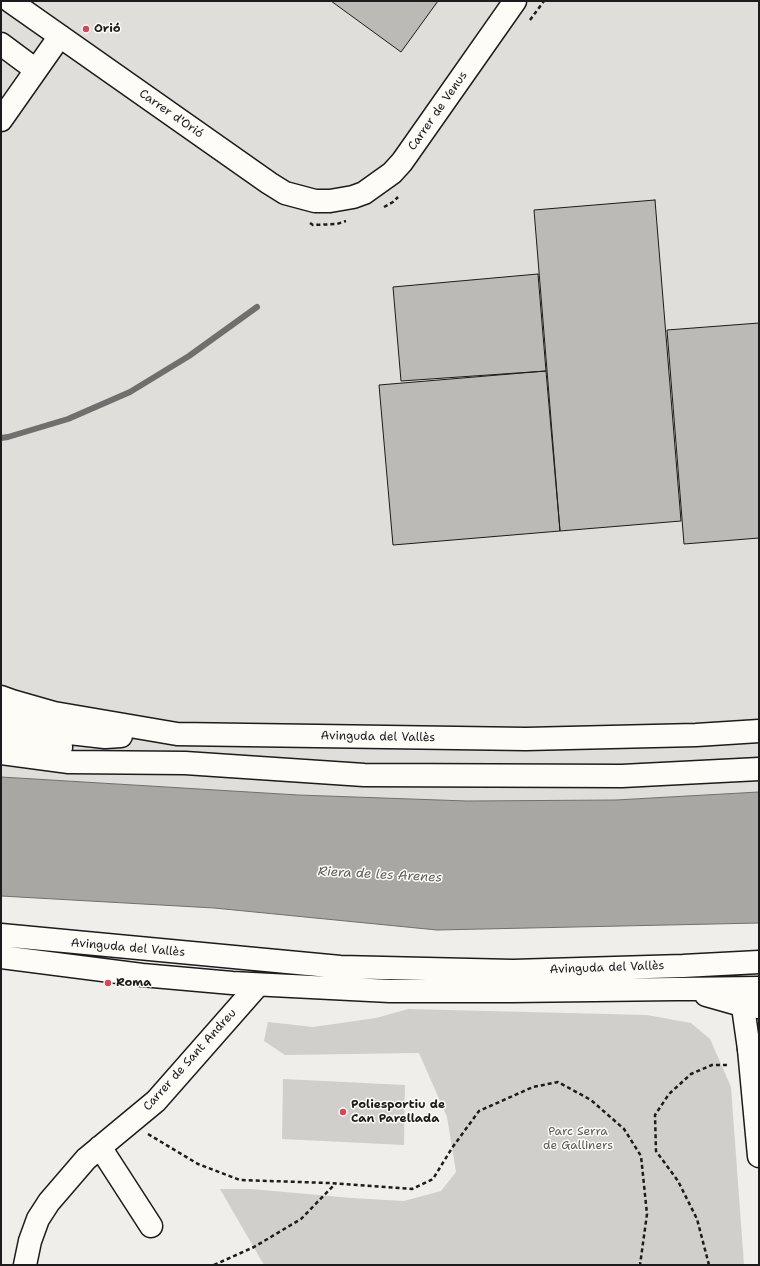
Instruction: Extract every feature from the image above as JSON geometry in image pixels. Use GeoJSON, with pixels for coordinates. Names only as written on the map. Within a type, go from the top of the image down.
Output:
{"type":"FeatureCollection","features":[{"type":"Feature","properties":{"kind":"main road","name":"Carrer d'Orió"},"geometry":{"type":"LineString","coordinates":[[10,1],[247,168],[286,193],[314,201],[343,199]]}},
{"type":"Feature","properties":{"kind":"main road","name":"Carrer de Venus"},"geometry":{"type":"LineString","coordinates":[[343,199],[364,193],[392,173],[402,162],[514,1]]}},
{"type":"Feature","properties":{"kind":"main road"},"geometry":{"type":"LineString","coordinates":[[1,120],[60,36]]}},
{"type":"Feature","properties":{"kind":"main road"},"geometry":{"type":"LineString","coordinates":[[1,44],[36,70]]}},
{"type":"Feature","properties":{"kind":"main road","name":"Avinguda del Vallès"},"geometry":{"type":"LineString","coordinates":[[1,696],[12,701],[54,713],[176,734],[398,738],[526,738],[689,735],[759,731]]}},
{"type":"Feature","properties":{"kind":"main road"},"geometry":{"type":"LineString","coordinates":[[1,720],[43,730],[105,737],[176,734]]}},
{"type":"Feature","properties":{"kind":"main road"},"geometry":{"type":"LineString","coordinates":[[1,735],[49,746],[185,763],[364,775],[622,776],[759,769]]}},
{"type":"Feature","properties":{"kind":"main road"},"geometry":{"type":"LineString","coordinates":[[1,753],[69,762],[185,763]]}},
{"type":"Feature","properties":{"kind":"main road","name":"Avinguda del Vallès"},"geometry":{"type":"LineString","coordinates":[[1,935],[340,967],[513,971],[683,966],[759,962]]}},
{"type":"Feature","properties":{"kind":"main road","name":"Avinguda del Vallès"},"geometry":{"type":"LineString","coordinates":[[1,957],[142,975],[258,985],[390,991],[759,988]]}},
{"type":"Feature","properties":{"kind":"main road","name":"Carrer de Sant Andreu"},"geometry":{"type":"LineString","coordinates":[[25,1265],[30,1241],[38,1219],[49,1202],[82,1165],[100,1147],[156,1101],[258,985],[275,972],[305,964]]}},
{"type":"Feature","properties":{"kind":"main road"},"geometry":{"type":"LineString","coordinates":[[688,988],[714,998],[754,1002]]}},
{"type":"Feature","properties":{"kind":"main road"},"geometry":{"type":"LineString","coordinates":[[754,1002],[744,1014],[749,1049],[759,1156]]}},
{"type":"Feature","properties":{"kind":"main road"},"geometry":{"type":"LineString","coordinates":[[100,1147],[151,1226]]}},
{"type":"Feature","properties":{"kind":"path"},"geometry":{"type":"LineString","coordinates":[[525,26],[544,1]]}},
{"type":"Feature","properties":{"kind":"path"},"geometry":{"type":"LineString","coordinates":[[382,208],[393,202],[401,192]]}},
{"type":"Feature","properties":{"kind":"path"},"geometry":{"type":"LineString","coordinates":[[307,220],[313,225],[337,224],[350,220]]}},
{"type":"Feature","properties":{"kind":"path"},"geometry":{"type":"LineString","coordinates":[[709,1265],[697,1219],[678,1181],[656,1151],[655,1115],[669,1094],[691,1074],[712,1065],[733,1065],[749,1049]]}},
{"type":"Feature","properties":{"kind":"path"},"geometry":{"type":"LineString","coordinates":[[130,1123],[198,1164],[240,1180],[412,1189],[434,1179],[452,1148],[479,1111],[533,1088],[558,1082],[591,1100],[624,1129],[642,1156],[647,1214],[640,1265]]}},
{"type":"Feature","properties":{"kind":"path"},"geometry":{"type":"LineString","coordinates":[[214,1265],[254,1247],[301,1219],[336,1184]]}},
{"type":"Feature","properties":{"kind":"shaded area"},"geometry":{"type":"Polygon","coordinates":[[[1,1],[759,1],[759,792],[616,800],[467,801],[298,795],[1,777],[1,1]]]}},
{"type":"Feature","properties":{"kind":"green space","name":"Parc Serra de Galliners"},"geometry":{"type":"Polygon","coordinates":[[[408,1009],[647,1015],[691,1023],[710,1039],[731,1087],[744,1265],[264,1265],[220,1189],[251,1189],[404,1201],[441,1191],[456,1172],[447,1117],[419,1053],[285,1055],[264,1041],[268,1022],[313,1027],[376,1018],[408,1009]]]}},
{"type":"Feature","properties":{"kind":"green space","name":"Poliesportiu de Can Parellada"},"geometry":{"type":"Polygon","coordinates":[[[283,1079],[405,1085],[404,1145],[282,1139],[283,1079]]]}},
{"type":"Feature","properties":{"kind":"water","name":"Riera de les Arenes"},"geometry":{"type":"Polygon","coordinates":[[[1,777],[298,795],[467,801],[616,800],[759,792],[759,923],[437,930],[214,908],[1,896],[1,777]]]}},
{"type":"Feature","properties":{"kind":"building"},"geometry":{"type":"Polygon","coordinates":[[[331,1],[438,1],[401,52],[331,1]]]}},
{"type":"Feature","properties":{"kind":"building"},"geometry":{"type":"Polygon","coordinates":[[[655,200],[681,521],[560,531],[534,210],[655,200]]]}},
{"type":"Feature","properties":{"kind":"building"},"geometry":{"type":"Polygon","coordinates":[[[538,274],[546,371],[401,381],[393,287],[538,274]]]}},
{"type":"Feature","properties":{"kind":"building"},"geometry":{"type":"Polygon","coordinates":[[[759,323],[759,538],[684,544],[667,330],[759,323]]]}},
{"type":"Feature","properties":{"kind":"building"},"geometry":{"type":"Polygon","coordinates":[[[546,371],[560,531],[393,545],[379,385],[546,371]]]}},
{"type":"Feature","properties":{"kind":"waterway"},"geometry":{"type":"LineString","coordinates":[[1,438],[68,419],[130,392],[189,356],[257,307]]}},
{"type":"Feature","properties":{"kind":"place","name":"Orió"},"geometry":{"type":"Point","coordinates":[86,29]}},
{"type":"Feature","properties":{"kind":"place","name":"Roma"},"geometry":{"type":"Point","coordinates":[108,983]}},
{"type":"Feature","properties":{"kind":"place","name":"Poliesportiu de Can Parellada"},"geometry":{"type":"Point","coordinates":[343,1112]}}]}
